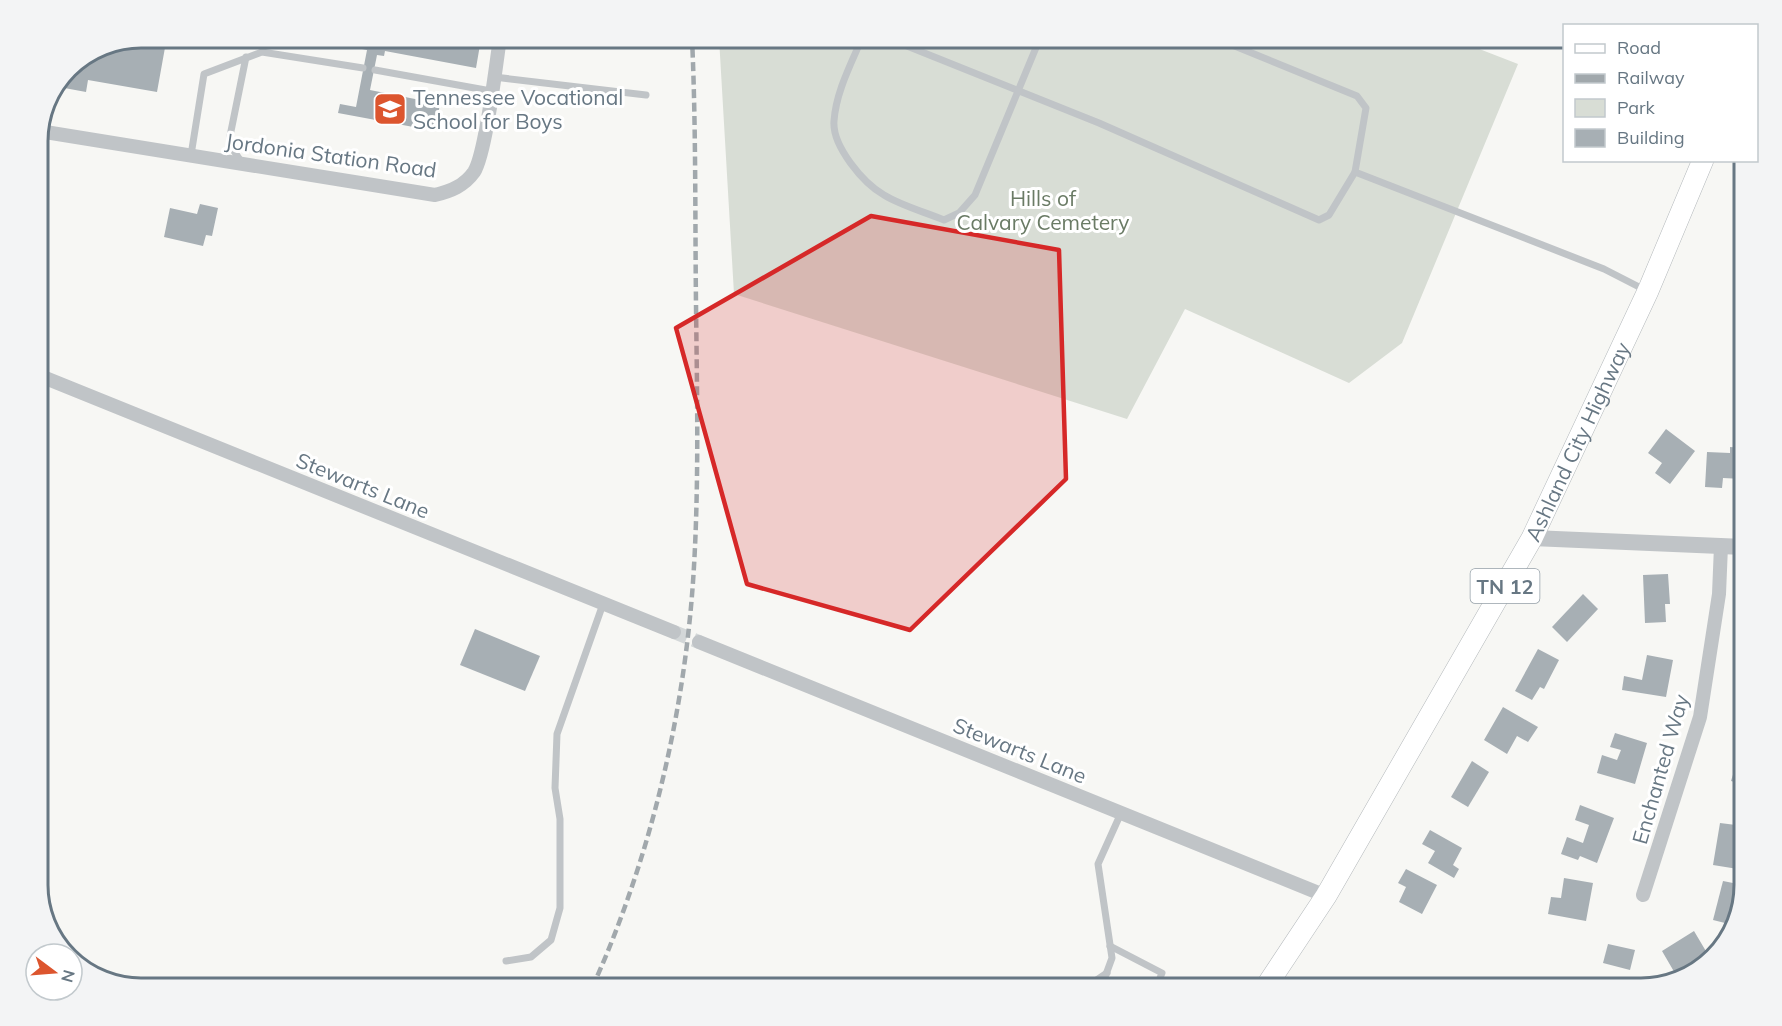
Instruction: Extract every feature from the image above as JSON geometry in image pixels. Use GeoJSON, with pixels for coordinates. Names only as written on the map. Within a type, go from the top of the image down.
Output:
{"type":"FeatureCollection","features":[{"type":"Feature","properties":{"kind":"main road","name":"Ashland City Highway"},"geometry":{"type":"LineString","coordinates":[[1271,978],[1326,896],[1532,538],[1648,291],[1702,162]]}},
{"type":"Feature","properties":{"kind":"street","name":"Jordonia Station Road"},"geometry":{"type":"LineString","coordinates":[[48,132],[435,195],[450,191],[465,183],[480,160],[498,48]]}},
{"type":"Feature","properties":{"kind":"street","name":"Stewarts Lane"},"geometry":{"type":"LineString","coordinates":[[48,379],[674,632]]}},
{"type":"Feature","properties":{"kind":"street"},"geometry":{"type":"LineString","coordinates":[[1532,538],[1734,547]]}},
{"type":"Feature","properties":{"kind":"street","name":"Enchanted Way"},"geometry":{"type":"LineString","coordinates":[[1644,895],[1700,717],[1719,594],[1721,546]]}},
{"type":"Feature","properties":{"kind":"street","name":"Stewarts Lane"},"geometry":{"type":"LineString","coordinates":[[699,642],[1326,896]]}},
{"type":"Feature","properties":{"kind":"lane"},"geometry":{"type":"LineString","coordinates":[[858,48],[838,97],[834,123],[839,143],[865,179],[884,195],[944,220],[959,213],[975,195],[1036,48]]}},
{"type":"Feature","properties":{"kind":"lane"},"geometry":{"type":"LineString","coordinates":[[912,48],[1099,123],[1319,220],[1329,215],[1355,172],[1366,108],[1357,96],[1239,48]]}},
{"type":"Feature","properties":{"kind":"lane"},"geometry":{"type":"LineString","coordinates":[[191,155],[204,74],[262,52],[363,68]]}},
{"type":"Feature","properties":{"kind":"lane"},"geometry":{"type":"LineString","coordinates":[[242,163],[232,148],[230,136],[246,57]]}},
{"type":"Feature","properties":{"kind":"lane"},"geometry":{"type":"LineString","coordinates":[[375,70],[492,84],[646,95]]}},
{"type":"Feature","properties":{"kind":"lane"},"geometry":{"type":"LineString","coordinates":[[1355,172],[1604,269],[1648,291]]}},
{"type":"Feature","properties":{"kind":"lane"},"geometry":{"type":"LineString","coordinates":[[506,961],[531,957],[551,940],[560,908],[560,819],[555,788],[557,734],[603,604]]}},
{"type":"Feature","properties":{"kind":"lane"},"geometry":{"type":"LineString","coordinates":[[1105,978],[1112,958],[1098,864],[1121,813]]}},
{"type":"Feature","properties":{"kind":"lane"},"geometry":{"type":"LineString","coordinates":[[1110,946],[1162,974],[1160,978]]}},
{"type":"Feature","properties":{"kind":"lane"},"geometry":{"type":"LineString","coordinates":[[1099,978],[1107,972]]}},
{"type":"Feature","properties":{"kind":"highlighted area"},"geometry":{"type":"Polygon","coordinates":[[[871,216],[1059,250],[1066,479],[910,630],[747,584],[676,328],[871,216]]]}},
{"type":"Feature","properties":{"kind":"green space","name":"Hills of Calvary Cemetery"},"geometry":{"type":"Polygon","coordinates":[[[720,48],[1477,48],[1518,64],[1402,343],[1349,383],[1185,309],[1127,419],[734,294],[720,48]]]}},
{"type":"Feature","properties":{"kind":"building"},"geometry":{"type":"Polygon","coordinates":[[[165,48],[157,92],[88,80],[86,92],[65,88],[94,60],[123,50],[165,48]]]}},
{"type":"Feature","properties":{"kind":"building"},"geometry":{"type":"Polygon","coordinates":[[[357,48],[479,48],[476,68],[385,51],[384,56],[377,55],[370,90],[440,104],[435,131],[338,113],[340,104],[356,107],[367,50],[357,48]]]}},
{"type":"Feature","properties":{"kind":"building"},"geometry":{"type":"Polygon","coordinates":[[[200,204],[218,208],[212,236],[206,235],[203,246],[164,237],[170,208],[197,214],[200,204]]]}},
{"type":"Feature","properties":{"kind":"building"},"geometry":{"type":"Polygon","coordinates":[[[1666,429],[1695,451],[1670,484],[1655,473],[1662,463],[1648,453],[1666,429]]]}},
{"type":"Feature","properties":{"kind":"building"},"geometry":{"type":"Polygon","coordinates":[[[1730,447],[1734,447],[1734,479],[1723,478],[1722,488],[1705,487],[1707,452],[1730,453],[1730,447]]]}},
{"type":"Feature","properties":{"kind":"building"},"geometry":{"type":"Polygon","coordinates":[[[1668,574],[1670,604],[1665,604],[1666,622],[1645,623],[1643,575],[1668,574]]]}},
{"type":"Feature","properties":{"kind":"building"},"geometry":{"type":"Polygon","coordinates":[[[1583,594],[1598,609],[1567,642],[1552,627],[1583,594]]]}},
{"type":"Feature","properties":{"kind":"building"},"geometry":{"type":"Polygon","coordinates":[[[475,629],[540,656],[525,691],[460,665],[475,629]]]}},
{"type":"Feature","properties":{"kind":"building"},"geometry":{"type":"Polygon","coordinates":[[[1538,649],[1559,660],[1544,689],[1540,687],[1532,700],[1515,691],[1538,649]]]}},
{"type":"Feature","properties":{"kind":"building"},"geometry":{"type":"Polygon","coordinates":[[[1647,655],[1673,660],[1666,697],[1622,690],[1624,676],[1642,680],[1647,655]]]}},
{"type":"Feature","properties":{"kind":"building"},"geometry":{"type":"Polygon","coordinates":[[[1503,707],[1538,727],[1528,742],[1517,736],[1507,754],[1484,740],[1503,707]]]}},
{"type":"Feature","properties":{"kind":"building"},"geometry":{"type":"Polygon","coordinates":[[[1615,733],[1647,743],[1635,784],[1597,773],[1602,755],[1617,760],[1621,750],[1610,747],[1615,733]]]}},
{"type":"Feature","properties":{"kind":"building"},"geometry":{"type":"Polygon","coordinates":[[[1472,761],[1489,772],[1468,807],[1451,797],[1472,761]]]}},
{"type":"Feature","properties":{"kind":"building"},"geometry":{"type":"Polygon","coordinates":[[[1580,805],[1614,818],[1597,863],[1580,856],[1578,860],[1561,854],[1567,837],[1583,843],[1589,825],[1575,820],[1580,805]]]}},
{"type":"Feature","properties":{"kind":"building"},"geometry":{"type":"Polygon","coordinates":[[[1720,823],[1734,825],[1734,868],[1713,865],[1720,823]]]}},
{"type":"Feature","properties":{"kind":"building"},"geometry":{"type":"Polygon","coordinates":[[[1430,830],[1462,848],[1453,865],[1459,869],[1454,878],[1428,863],[1435,851],[1422,844],[1430,830]]]}},
{"type":"Feature","properties":{"kind":"building"},"geometry":{"type":"Polygon","coordinates":[[[1406,869],[1437,885],[1422,914],[1399,902],[1406,887],[1398,883],[1406,869]]]}},
{"type":"Feature","properties":{"kind":"building"},"geometry":{"type":"Polygon","coordinates":[[[1564,878],[1593,883],[1586,921],[1548,914],[1551,897],[1561,898],[1564,878]]]}},
{"type":"Feature","properties":{"kind":"building"},"geometry":{"type":"Polygon","coordinates":[[[1723,881],[1734,883],[1731,909],[1726,923],[1713,920],[1723,881]]]}},
{"type":"Feature","properties":{"kind":"building"},"geometry":{"type":"Polygon","coordinates":[[[1694,931],[1706,952],[1688,966],[1674,972],[1662,951],[1694,931]]]}},
{"type":"Feature","properties":{"kind":"building"},"geometry":{"type":"Polygon","coordinates":[[[1608,944],[1635,950],[1630,970],[1603,963],[1608,944]]]}},
{"type":"Feature","properties":{"kind":"tunnel"},"geometry":{"type":"LineString","coordinates":[[674,632],[699,642]]}},
{"type":"Feature","properties":{"kind":"railway"},"geometry":{"type":"LineString","coordinates":[[596,978],[632,887],[662,782],[674,728],[690,620],[696,533],[697,435],[692,48]]}},
{"type":"Feature","properties":{"kind":"place","name":"Tennessee Vocational School for Boys"},"geometry":{"type":"Point","coordinates":[390,109]}}]}
